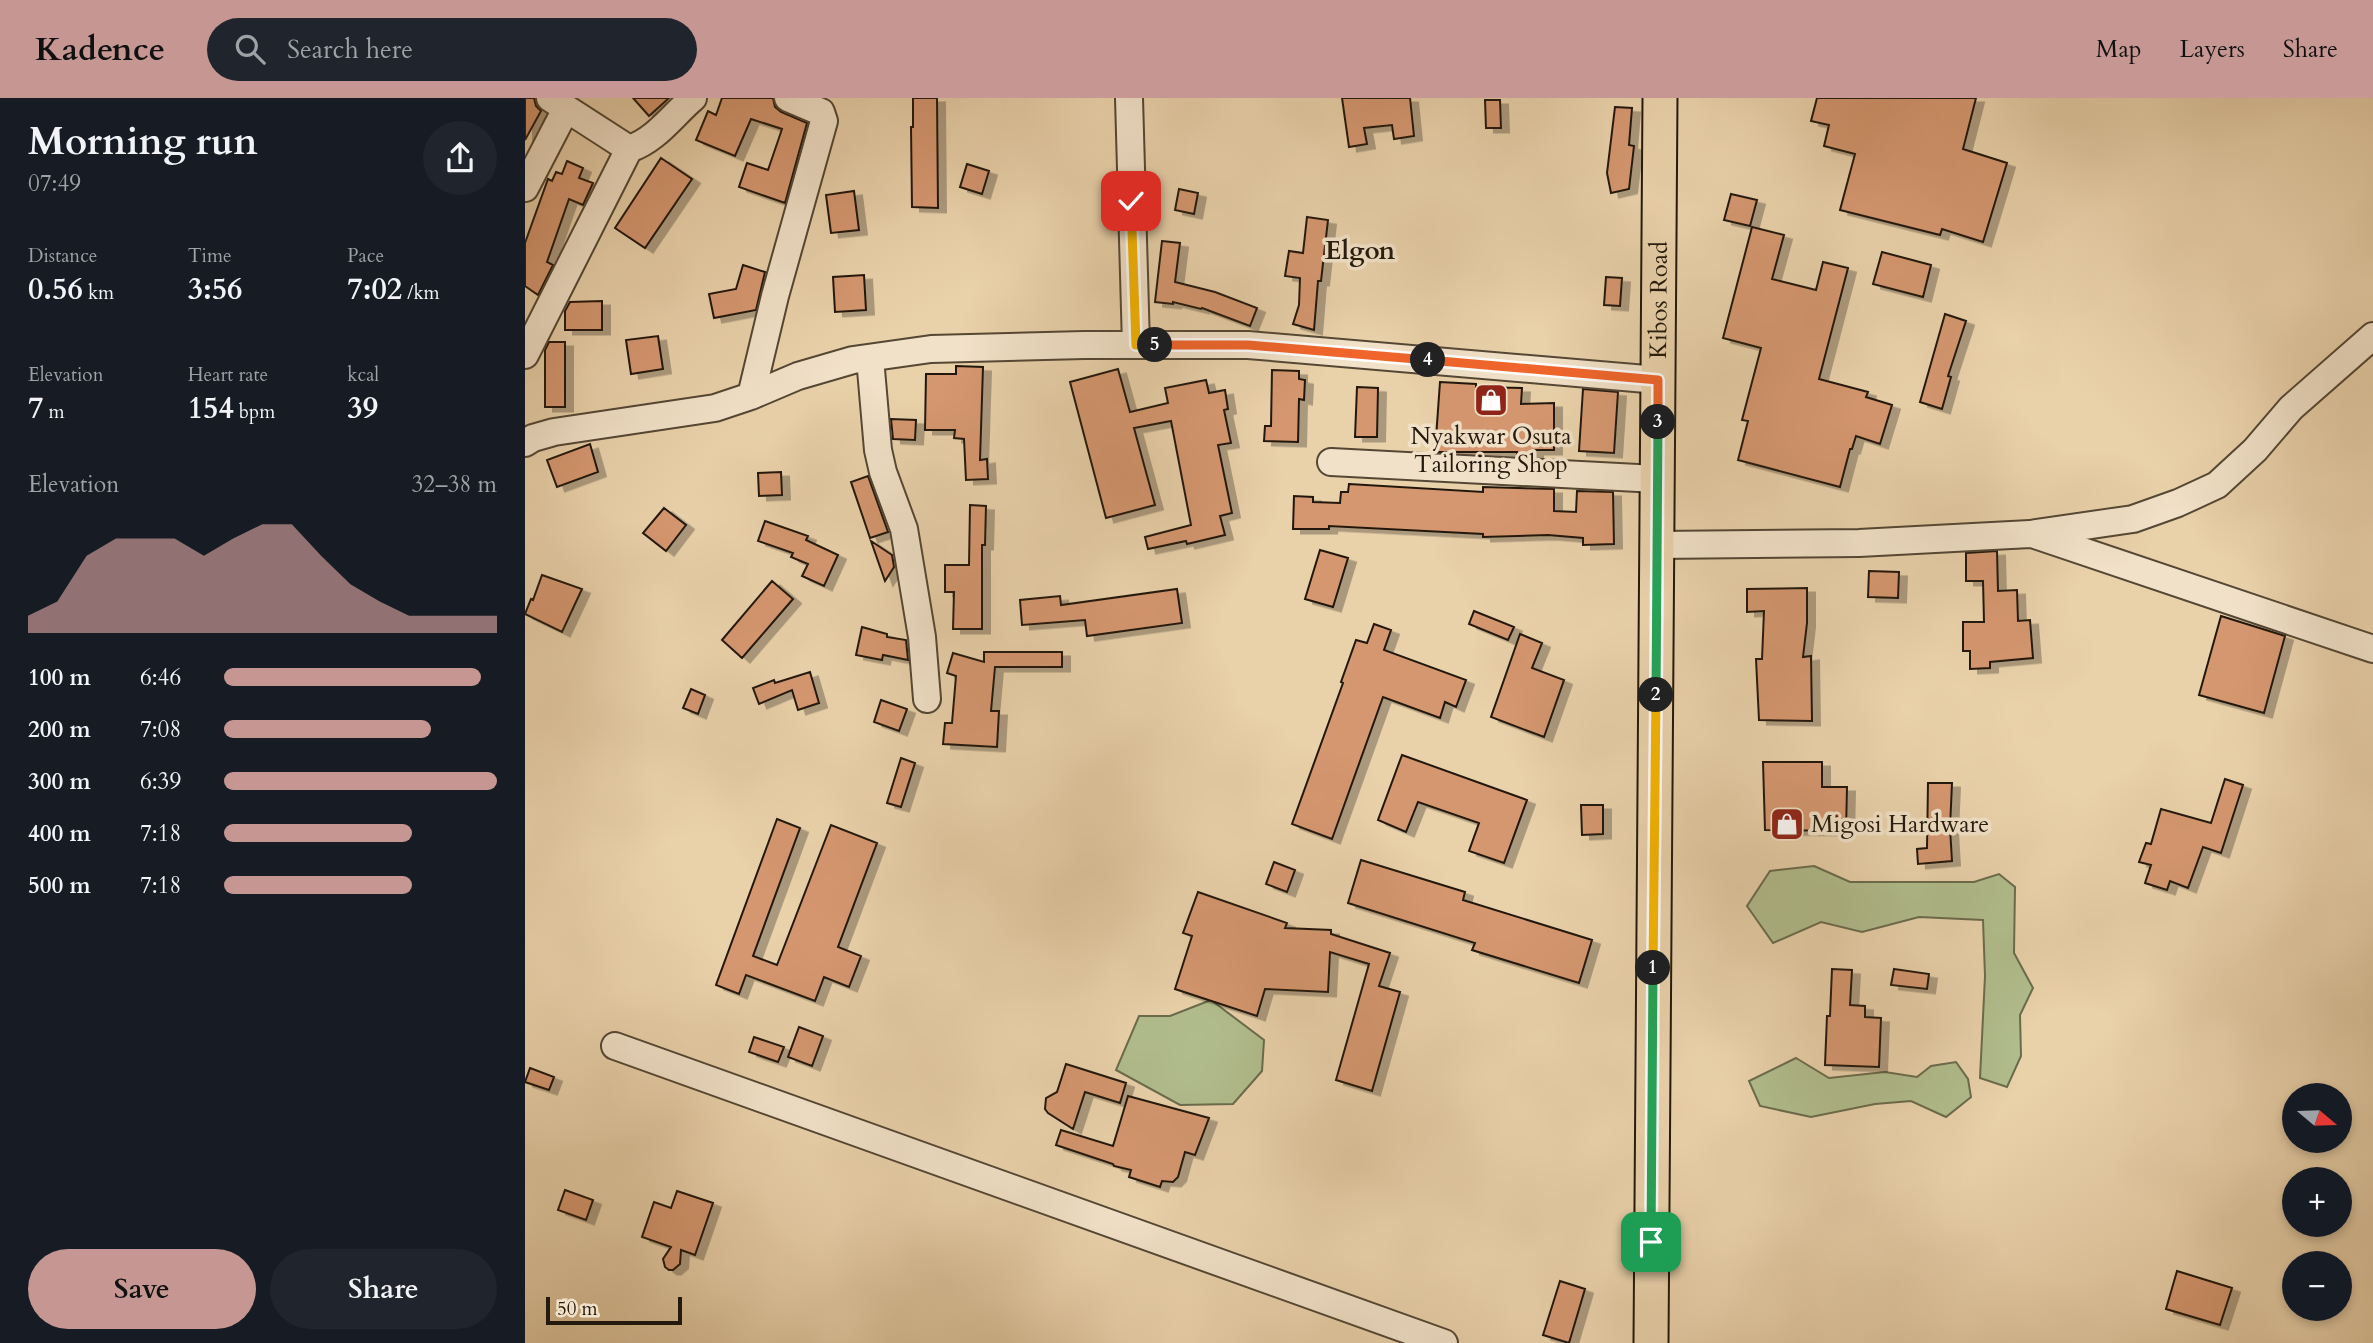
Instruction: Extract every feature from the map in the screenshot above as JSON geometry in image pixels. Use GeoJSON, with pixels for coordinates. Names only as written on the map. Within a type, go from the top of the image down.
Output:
{"type":"FeatureCollection","features":[{"type":"Feature","properties":{"kind":"main road","name":"Kibos Road"},"geometry":{"type":"LineString","coordinates":[[1651,1343],[1660,98]]}},
{"type":"Feature","properties":{"kind":"street"},"geometry":{"type":"LineString","coordinates":[[525,355],[629,149],[644,144],[655,136],[693,98]]}},
{"type":"Feature","properties":{"kind":"street"},"geometry":{"type":"LineString","coordinates":[[751,396],[775,296],[824,121],[821,112],[788,98]]}},
{"type":"Feature","properties":{"kind":"street"},"geometry":{"type":"LineString","coordinates":[[1129,98],[1136,345]]}},
{"type":"Feature","properties":{"kind":"street"},"geometry":{"type":"LineString","coordinates":[[525,188],[558,104],[629,149]]}},
{"type":"Feature","properties":{"kind":"street"},"geometry":{"type":"LineString","coordinates":[[1657,545],[1859,543],[2030,534],[2133,519],[2217,485],[2255,450],[2291,408],[2373,336]]}},
{"type":"Feature","properties":{"kind":"street"},"geometry":{"type":"LineString","coordinates":[[528,438],[715,408],[798,376],[853,360],[931,349],[1248,345],[1658,380]]}},
{"type":"Feature","properties":{"kind":"street"},"geometry":{"type":"LineString","coordinates":[[870,358],[878,450],[883,472],[904,529],[922,636],[927,699]]}},
{"type":"Feature","properties":{"kind":"street"},"geometry":{"type":"LineString","coordinates":[[1331,462],[1657,479]]}},
{"type":"Feature","properties":{"kind":"street"},"geometry":{"type":"LineString","coordinates":[[2030,534],[2373,649]]}},
{"type":"Feature","properties":{"kind":"street"},"geometry":{"type":"LineString","coordinates":[[615,1046],[1444,1343]]}},
{"type":"Feature","properties":{"kind":"green space"},"geometry":{"type":"Polygon","coordinates":[[[1814,866],[1850,882],[1974,882],[1999,874],[2015,887],[2014,953],[2033,988],[2020,1015],[2021,1056],[2007,1087],[1980,1078],[1985,976],[1983,920],[1919,917],[1862,932],[1821,922],[1773,943],[1747,906],[1770,871],[1814,866]]]}},
{"type":"Feature","properties":{"kind":"green space"},"geometry":{"type":"Polygon","coordinates":[[[1211,1000],[1264,1040],[1262,1071],[1233,1104],[1180,1105],[1116,1070],[1139,1016],[1170,1016],[1211,1000]]]}},
{"type":"Feature","properties":{"kind":"green space"},"geometry":{"type":"Polygon","coordinates":[[[1796,1058],[1829,1078],[1885,1072],[1917,1077],[1931,1066],[1956,1062],[1968,1079],[1971,1097],[1946,1117],[1911,1101],[1875,1104],[1811,1117],[1760,1106],[1749,1081],[1796,1058]]]}},
{"type":"Feature","properties":{"kind":"building"},"geometry":{"type":"Polygon","coordinates":[[[525,98],[534,98],[541,111],[525,140],[525,98]]]}},
{"type":"Feature","properties":{"kind":"building"},"geometry":{"type":"Polygon","coordinates":[[[633,98],[669,98],[649,116],[633,98]]]}},
{"type":"Feature","properties":{"kind":"building"},"geometry":{"type":"Polygon","coordinates":[[[722,98],[773,98],[775,107],[781,112],[807,123],[785,203],[739,187],[747,163],[768,170],[782,129],[751,119],[735,156],[696,140],[708,111],[716,115],[722,98]]]}},
{"type":"Feature","properties":{"kind":"building"},"geometry":{"type":"Polygon","coordinates":[[[913,98],[937,98],[938,208],[912,207],[913,98]]]}},
{"type":"Feature","properties":{"kind":"building"},"geometry":{"type":"Polygon","coordinates":[[[1342,98],[1410,98],[1414,136],[1394,139],[1392,125],[1364,128],[1367,144],[1349,147],[1342,98]]]}},
{"type":"Feature","properties":{"kind":"building"},"geometry":{"type":"Polygon","coordinates":[[[1817,98],[1976,98],[1963,149],[2007,163],[1983,242],[1942,229],[1940,235],[1840,210],[1855,154],[1824,146],[1829,125],[1811,121],[1817,98]]]}},
{"type":"Feature","properties":{"kind":"building"},"geometry":{"type":"Polygon","coordinates":[[[1485,100],[1500,100],[1501,128],[1486,128],[1485,100]]]}},
{"type":"Feature","properties":{"kind":"building"},"geometry":{"type":"Polygon","coordinates":[[[1615,107],[1632,108],[1629,145],[1634,146],[1629,189],[1611,193],[1607,173],[1615,107]]]}},
{"type":"Feature","properties":{"kind":"building"},"geometry":{"type":"Polygon","coordinates":[[[661,158],[692,179],[645,248],[615,228],[661,158]]]}},
{"type":"Feature","properties":{"kind":"building"},"geometry":{"type":"Polygon","coordinates":[[[567,161],[583,168],[579,178],[593,183],[583,205],[569,199],[547,262],[553,265],[538,295],[525,286],[525,243],[548,179],[552,181],[556,172],[562,174],[567,161]]]}},
{"type":"Feature","properties":{"kind":"building"},"geometry":{"type":"Polygon","coordinates":[[[967,164],[989,171],[982,194],[960,187],[967,164]]]}},
{"type":"Feature","properties":{"kind":"building"},"geometry":{"type":"Polygon","coordinates":[[[1179,189],[1198,193],[1194,214],[1175,210],[1179,189]]]}},
{"type":"Feature","properties":{"kind":"building"},"geometry":{"type":"Polygon","coordinates":[[[854,191],[859,230],[831,233],[826,195],[854,191]]]}},
{"type":"Feature","properties":{"kind":"building"},"geometry":{"type":"Polygon","coordinates":[[[1731,194],[1757,200],[1750,226],[1724,220],[1731,194]]]}},
{"type":"Feature","properties":{"kind":"building"},"geometry":{"type":"Polygon","coordinates":[[[1307,217],[1328,220],[1321,281],[1318,281],[1314,330],[1293,324],[1299,305],[1300,278],[1285,276],[1289,251],[1303,253],[1307,217]]]}},
{"type":"Feature","properties":{"kind":"building"},"geometry":{"type":"Polygon","coordinates":[[[1752,227],[1784,235],[1772,279],[1816,290],[1823,262],[1848,268],[1819,379],[1868,392],[1866,397],[1892,405],[1880,444],[1856,436],[1840,487],[1738,460],[1748,421],[1742,420],[1761,348],[1723,338],[1752,227]]]}},
{"type":"Feature","properties":{"kind":"building"},"geometry":{"type":"Polygon","coordinates":[[[1162,241],[1180,243],[1175,282],[1215,292],[1257,308],[1250,326],[1202,308],[1173,302],[1155,302],[1162,241]]]}},
{"type":"Feature","properties":{"kind":"building"},"geometry":{"type":"Polygon","coordinates":[[[1882,252],[1931,265],[1923,297],[1873,284],[1882,252]]]}},
{"type":"Feature","properties":{"kind":"building"},"geometry":{"type":"Polygon","coordinates":[[[743,265],[765,272],[756,310],[714,318],[709,294],[736,289],[743,265]]]}},
{"type":"Feature","properties":{"kind":"building"},"geometry":{"type":"Polygon","coordinates":[[[864,275],[866,310],[835,312],[833,277],[864,275]]]}},
{"type":"Feature","properties":{"kind":"building"},"geometry":{"type":"Polygon","coordinates":[[[1606,277],[1622,278],[1620,306],[1604,305],[1606,277]]]}},
{"type":"Feature","properties":{"kind":"building"},"geometry":{"type":"Polygon","coordinates":[[[602,301],[602,330],[565,330],[565,311],[570,302],[602,301]]]}},
{"type":"Feature","properties":{"kind":"building"},"geometry":{"type":"Polygon","coordinates":[[[1945,314],[1966,321],[1948,376],[1951,377],[1942,409],[1920,402],[1945,314]]]}},
{"type":"Feature","properties":{"kind":"building"},"geometry":{"type":"Polygon","coordinates":[[[658,336],[663,369],[631,374],[626,340],[658,336]]]}},
{"type":"Feature","properties":{"kind":"building"},"geometry":{"type":"Polygon","coordinates":[[[549,342],[565,342],[565,407],[545,407],[545,350],[549,342]]]}},
{"type":"Feature","properties":{"kind":"building"},"geometry":{"type":"Polygon","coordinates":[[[956,366],[983,367],[980,460],[987,459],[988,479],[966,480],[964,439],[954,438],[955,430],[925,430],[926,374],[956,374],[956,366]]]}},
{"type":"Feature","properties":{"kind":"building"},"geometry":{"type":"Polygon","coordinates":[[[1118,369],[1130,412],[1168,403],[1165,388],[1206,380],[1209,393],[1225,390],[1228,409],[1224,410],[1231,443],[1218,445],[1232,513],[1220,516],[1225,535],[1148,549],[1145,537],[1191,525],[1171,421],[1134,428],[1155,505],[1106,518],[1070,382],[1118,369]]]}},
{"type":"Feature","properties":{"kind":"building"},"geometry":{"type":"Polygon","coordinates":[[[1272,370],[1299,371],[1299,379],[1305,380],[1304,400],[1299,399],[1298,442],[1264,441],[1265,426],[1271,426],[1272,370]]]}},
{"type":"Feature","properties":{"kind":"building"},"geometry":{"type":"Polygon","coordinates":[[[1440,382],[1476,384],[1476,387],[1522,388],[1521,404],[1554,403],[1554,450],[1535,450],[1535,457],[1517,456],[1517,452],[1435,452],[1440,382]]]}},
{"type":"Feature","properties":{"kind":"building"},"geometry":{"type":"Polygon","coordinates":[[[1357,387],[1378,388],[1377,437],[1355,437],[1357,387]]]}},
{"type":"Feature","properties":{"kind":"building"},"geometry":{"type":"Polygon","coordinates":[[[1583,389],[1618,392],[1614,453],[1579,451],[1583,389]]]}},
{"type":"Feature","properties":{"kind":"building"},"geometry":{"type":"Polygon","coordinates":[[[891,419],[916,420],[915,440],[893,439],[891,419]]]}},
{"type":"Feature","properties":{"kind":"building"},"geometry":{"type":"Polygon","coordinates":[[[590,444],[598,472],[557,487],[547,460],[590,444]]]}},
{"type":"Feature","properties":{"kind":"building"},"geometry":{"type":"Polygon","coordinates":[[[781,472],[782,495],[759,496],[758,473],[781,472]]]}},
{"type":"Feature","properties":{"kind":"building"},"geometry":{"type":"Polygon","coordinates":[[[868,476],[888,532],[870,538],[851,482],[868,476]]]}},
{"type":"Feature","properties":{"kind":"building"},"geometry":{"type":"Polygon","coordinates":[[[1349,484],[1483,492],[1483,487],[1554,489],[1554,511],[1576,512],[1577,491],[1613,492],[1614,544],[1583,545],[1583,538],[1548,535],[1483,537],[1483,534],[1329,526],[1329,529],[1293,529],[1294,496],[1313,497],[1313,502],[1340,503],[1341,492],[1348,492],[1349,484]]]}},
{"type":"Feature","properties":{"kind":"building"},"geometry":{"type":"Polygon","coordinates":[[[970,505],[986,506],[985,545],[982,545],[982,629],[953,629],[954,592],[945,592],[945,565],[969,565],[970,505]]]}},
{"type":"Feature","properties":{"kind":"building"},"geometry":{"type":"Polygon","coordinates":[[[664,508],[686,525],[666,551],[643,533],[664,508]]]}},
{"type":"Feature","properties":{"kind":"building"},"geometry":{"type":"Polygon","coordinates":[[[765,521],[808,536],[806,540],[838,555],[824,586],[802,576],[808,564],[791,557],[793,553],[758,541],[765,521]]]}},
{"type":"Feature","properties":{"kind":"building"},"geometry":{"type":"Polygon","coordinates":[[[871,541],[892,555],[894,567],[885,581],[871,541]]]}},
{"type":"Feature","properties":{"kind":"building"},"geometry":{"type":"Polygon","coordinates":[[[1320,550],[1348,558],[1333,607],[1305,599],[1320,550]]]}},
{"type":"Feature","properties":{"kind":"building"},"geometry":{"type":"Polygon","coordinates":[[[1997,551],[1998,591],[2017,590],[2018,621],[2030,620],[2033,658],[1990,662],[1990,668],[1970,669],[1970,651],[1963,651],[1963,622],[1984,622],[1983,581],[1966,581],[1966,553],[1997,551]]]}},
{"type":"Feature","properties":{"kind":"building"},"geometry":{"type":"Polygon","coordinates":[[[1869,571],[1899,572],[1898,598],[1868,597],[1869,571]]]}},
{"type":"Feature","properties":{"kind":"building"},"geometry":{"type":"Polygon","coordinates":[[[542,575],[582,589],[562,632],[525,614],[542,575]]]}},
{"type":"Feature","properties":{"kind":"building"},"geometry":{"type":"Polygon","coordinates":[[[772,581],[793,599],[742,658],[722,640],[772,581]]]}},
{"type":"Feature","properties":{"kind":"building"},"geometry":{"type":"Polygon","coordinates":[[[1807,588],[1803,657],[1811,656],[1812,721],[1759,720],[1756,659],[1762,659],[1764,611],[1747,612],[1747,589],[1807,588]]]}},
{"type":"Feature","properties":{"kind":"building"},"geometry":{"type":"Polygon","coordinates":[[[1177,589],[1182,623],[1087,636],[1085,620],[1022,625],[1020,600],[1060,596],[1061,605],[1177,589]]]}},
{"type":"Feature","properties":{"kind":"building"},"geometry":{"type":"Polygon","coordinates":[[[1474,611],[1514,627],[1508,640],[1469,624],[1474,611]]]}},
{"type":"Feature","properties":{"kind":"building"},"geometry":{"type":"Polygon","coordinates":[[[2221,616],[2285,636],[2264,713],[2199,695],[2221,616]]]}},
{"type":"Feature","properties":{"kind":"building"},"geometry":{"type":"Polygon","coordinates":[[[1374,624],[1391,630],[1384,650],[1466,680],[1456,707],[1445,702],[1440,718],[1383,697],[1332,839],[1292,824],[1356,640],[1367,643],[1374,624]]]}},
{"type":"Feature","properties":{"kind":"building"},"geometry":{"type":"Polygon","coordinates":[[[862,627],[887,634],[887,637],[906,640],[908,660],[883,655],[882,660],[856,655],[862,627]]]}},
{"type":"Feature","properties":{"kind":"building"},"geometry":{"type":"Polygon","coordinates":[[[1520,634],[1542,643],[1532,668],[1564,680],[1544,737],[1491,717],[1520,634]]]}},
{"type":"Feature","properties":{"kind":"building"},"geometry":{"type":"Polygon","coordinates":[[[984,652],[1062,652],[1062,667],[995,667],[991,711],[999,711],[997,747],[943,744],[945,723],[952,723],[956,676],[947,673],[953,653],[984,662],[984,652]]]}},
{"type":"Feature","properties":{"kind":"building"},"geometry":{"type":"Polygon","coordinates":[[[810,672],[819,703],[798,710],[792,690],[759,704],[753,688],[810,672]]]}},
{"type":"Feature","properties":{"kind":"building"},"geometry":{"type":"Polygon","coordinates":[[[691,689],[705,695],[698,714],[683,708],[691,689]]]}},
{"type":"Feature","properties":{"kind":"building"},"geometry":{"type":"Polygon","coordinates":[[[881,700],[907,709],[899,731],[874,722],[881,700]]]}},
{"type":"Feature","properties":{"kind":"building"},"geometry":{"type":"Polygon","coordinates":[[[1402,755],[1527,800],[1504,863],[1469,851],[1479,823],[1418,802],[1406,832],[1378,820],[1402,755]]]}},
{"type":"Feature","properties":{"kind":"building"},"geometry":{"type":"Polygon","coordinates":[[[901,758],[915,763],[901,807],[887,803],[901,758]]]}},
{"type":"Feature","properties":{"kind":"building"},"geometry":{"type":"Polygon","coordinates":[[[1763,762],[1822,762],[1822,787],[1847,787],[1846,831],[1765,830],[1763,762]]]}},
{"type":"Feature","properties":{"kind":"building"},"geometry":{"type":"Polygon","coordinates":[[[2225,779],[2243,785],[2221,853],[2203,847],[2188,888],[2170,881],[2167,890],[2145,883],[2151,865],[2139,862],[2146,843],[2151,844],[2161,809],[2211,823],[2225,779]]]}},
{"type":"Feature","properties":{"kind":"building"},"geometry":{"type":"Polygon","coordinates":[[[1928,783],[1952,783],[1952,861],[1918,864],[1917,849],[1927,848],[1928,783]]]}},
{"type":"Feature","properties":{"kind":"building"},"geometry":{"type":"Polygon","coordinates":[[[1581,805],[1603,805],[1603,834],[1582,835],[1581,805]]]}},
{"type":"Feature","properties":{"kind":"building"},"geometry":{"type":"Polygon","coordinates":[[[777,819],[800,828],[753,956],[777,965],[831,825],[877,843],[838,947],[861,956],[849,987],[824,977],[815,1001],[746,975],[739,994],[716,985],[777,819]]]}},
{"type":"Feature","properties":{"kind":"building"},"geometry":{"type":"Polygon","coordinates":[[[1361,860],[1465,892],[1463,900],[1592,940],[1579,983],[1472,950],[1475,943],[1348,903],[1361,860]]]}},
{"type":"Feature","properties":{"kind":"building"},"geometry":{"type":"Polygon","coordinates":[[[1274,862],[1295,870],[1287,892],[1266,884],[1274,862]]]}},
{"type":"Feature","properties":{"kind":"building"},"geometry":{"type":"Polygon","coordinates":[[[1198,892],[1287,923],[1285,928],[1331,930],[1331,934],[1390,953],[1379,986],[1400,992],[1372,1091],[1336,1080],[1369,964],[1330,952],[1328,992],[1265,989],[1257,1016],[1175,989],[1192,936],[1183,933],[1198,892]]]}},
{"type":"Feature","properties":{"kind":"building"},"geometry":{"type":"Polygon","coordinates":[[[1832,969],[1852,970],[1850,1005],[1865,1006],[1865,1017],[1881,1018],[1879,1067],[1825,1065],[1832,969]]]}},
{"type":"Feature","properties":{"kind":"building"},"geometry":{"type":"Polygon","coordinates":[[[1894,969],[1929,974],[1927,989],[1891,985],[1894,969]]]}},
{"type":"Feature","properties":{"kind":"building"},"geometry":{"type":"Polygon","coordinates":[[[799,1027],[823,1036],[812,1066],[788,1057],[799,1027]]]}},
{"type":"Feature","properties":{"kind":"building"},"geometry":{"type":"Polygon","coordinates":[[[754,1037],[784,1047],[778,1062],[749,1052],[754,1037]]]}},
{"type":"Feature","properties":{"kind":"building"},"geometry":{"type":"Polygon","coordinates":[[[1066,1064],[1126,1083],[1120,1103],[1085,1092],[1073,1129],[1048,1113],[1045,1109],[1046,1098],[1057,1092],[1066,1064]]]}},
{"type":"Feature","properties":{"kind":"building"},"geometry":{"type":"Polygon","coordinates":[[[530,1068],[554,1077],[549,1090],[525,1082],[530,1068]]]}},
{"type":"Feature","properties":{"kind":"building"},"geometry":{"type":"Polygon","coordinates":[[[1128,1096],[1209,1118],[1195,1155],[1185,1152],[1178,1177],[1173,1182],[1162,1181],[1160,1187],[1129,1177],[1131,1170],[1056,1145],[1061,1130],[1113,1146],[1128,1096]]]}},
{"type":"Feature","properties":{"kind":"building"},"geometry":{"type":"Polygon","coordinates":[[[565,1190],[593,1200],[586,1220],[558,1210],[565,1190]]]}},
{"type":"Feature","properties":{"kind":"building"},"geometry":{"type":"Polygon","coordinates":[[[677,1191],[713,1203],[695,1255],[681,1250],[680,1264],[669,1270],[663,1259],[671,1247],[642,1237],[654,1202],[671,1208],[677,1191]]]}},
{"type":"Feature","properties":{"kind":"building"},"geometry":{"type":"Polygon","coordinates":[[[2177,1271],[2232,1288],[2220,1325],[2166,1309],[2177,1271]]]}},
{"type":"Feature","properties":{"kind":"building"},"geometry":{"type":"Polygon","coordinates":[[[1560,1281],[1585,1289],[1569,1343],[1543,1335],[1560,1281]]]}},
{"type":"Feature","properties":{"kind":"place","name":"Nyakwar Osuta Tailoring Shop"},"geometry":{"type":"Point","coordinates":[1491,400]}},
{"type":"Feature","properties":{"kind":"place","name":"Migosi Hardware"},"geometry":{"type":"Point","coordinates":[1787,824]}},
{"type":"Feature","properties":{"kind":"district","name":"Elgon"},"geometry":{"type":"Point","coordinates":[1360,250]}},
{"type":"Feature","properties":{"kind":"route"},"geometry":{"type":"LineString","coordinates":[[1131,201],[1136,345],[1248,345],[1658,380],[1651,1242]]}}]}
